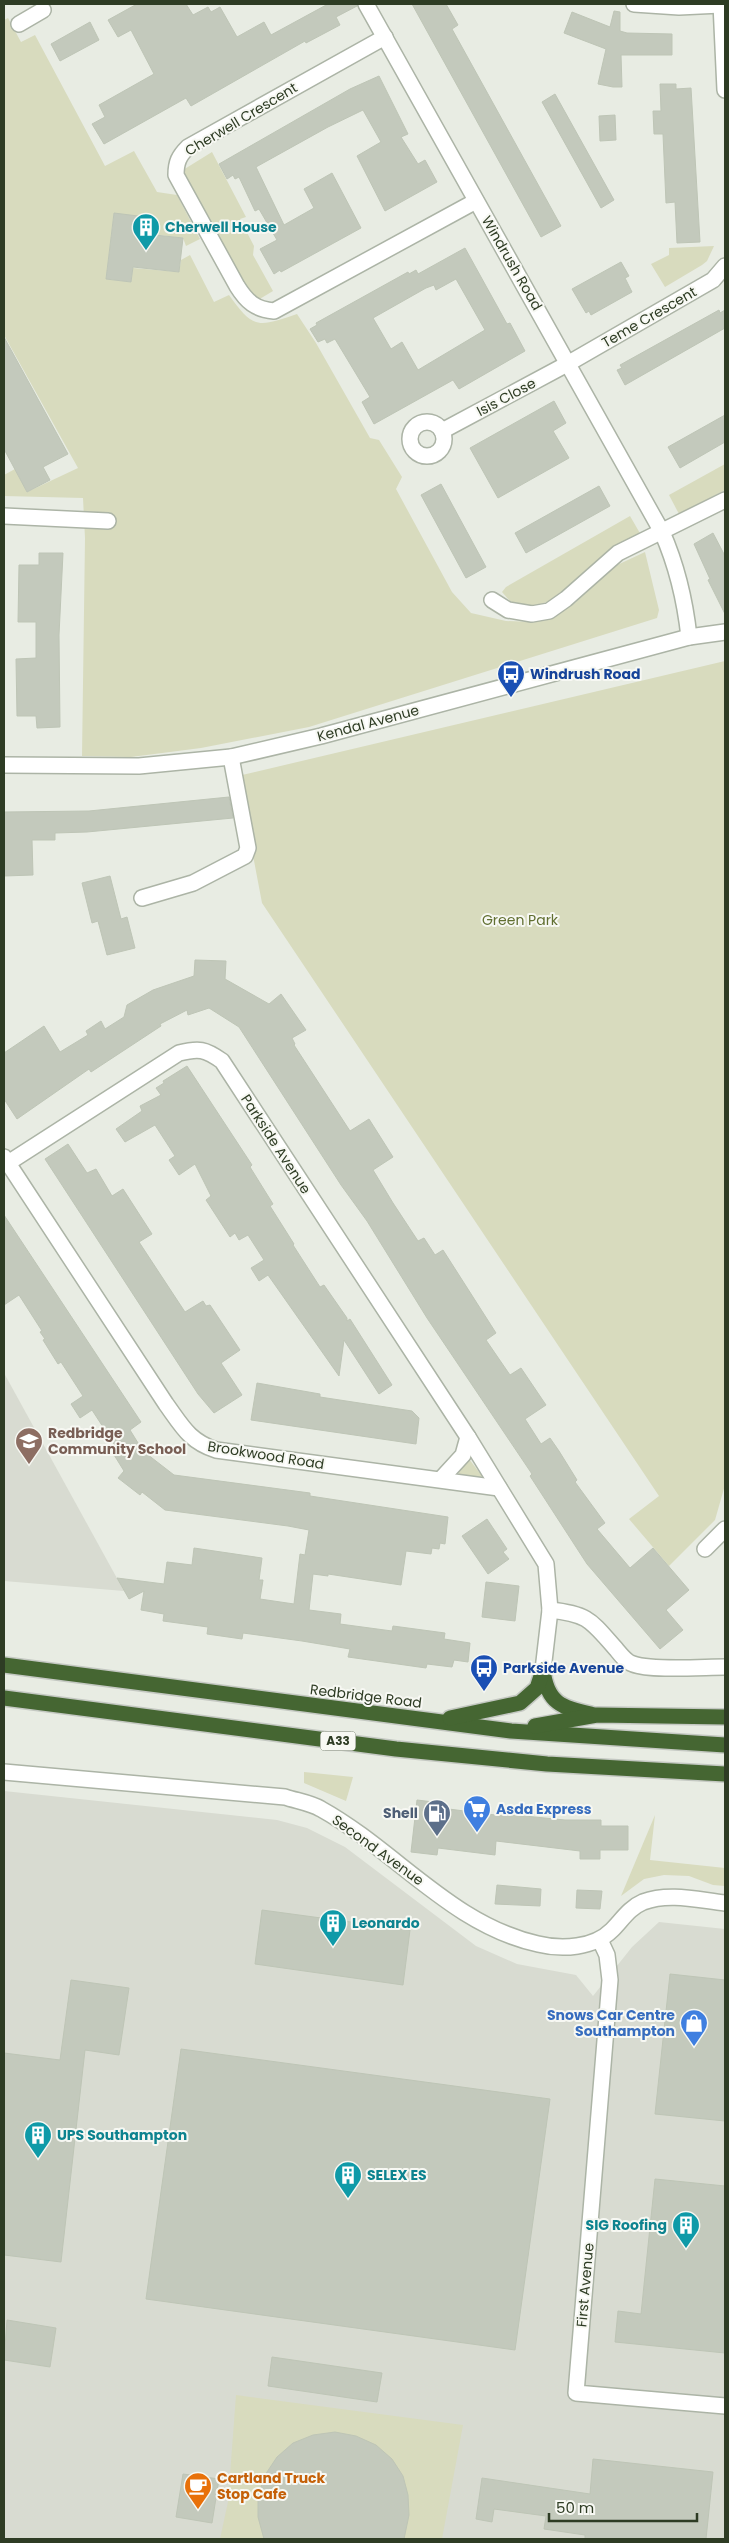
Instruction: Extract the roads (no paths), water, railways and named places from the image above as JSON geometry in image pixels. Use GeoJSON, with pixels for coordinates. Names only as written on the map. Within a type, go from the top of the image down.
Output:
{"type":"FeatureCollection","features":[{"type":"Feature","properties":{"kind":"highway","name":"Redbridge Road"},"geometry":{"type":"LineString","coordinates":[[4,1665],[511,1731],[725,1745]]}},
{"type":"Feature","properties":{"kind":"highway"},"geometry":{"type":"LineString","coordinates":[[543,1670],[547,1688],[560,1705],[597,1715]]}},
{"type":"Feature","properties":{"kind":"highway"},"geometry":{"type":"LineString","coordinates":[[436,1721],[520,1703],[538,1688],[543,1670]]}},
{"type":"Feature","properties":{"kind":"highway","name":"A33"},"geometry":{"type":"LineString","coordinates":[[4,1698],[396,1749],[547,1764],[725,1774]]}},
{"type":"Feature","properties":{"kind":"highway"},"geometry":{"type":"LineString","coordinates":[[511,1731],[597,1715],[725,1717]]}},
{"type":"Feature","properties":{"kind":"highway","name":"A33"},"geometry":{"type":"LineString","coordinates":[[674,1772],[725,1784]]}},
{"type":"Feature","properties":{"kind":"street","name":"Windrush Road"},"geometry":{"type":"LineString","coordinates":[[366,4],[569,363],[662,532],[673,557],[680,582],[690,637]]}},
{"type":"Feature","properties":{"kind":"street"},"geometry":{"type":"LineString","coordinates":[[634,4],[679,7],[721,5],[725,90]]}},
{"type":"Feature","properties":{"kind":"street"},"geometry":{"type":"LineString","coordinates":[[19,24],[45,6]]}},
{"type":"Feature","properties":{"kind":"street","name":"Cherwell Crescent"},"geometry":{"type":"LineString","coordinates":[[385,37],[188,147],[181,154],[176,163],[176,175],[237,286],[245,300],[259,309],[274,311],[476,200]]}},
{"type":"Feature","properties":{"kind":"street","name":"Teme Crescent"},"geometry":{"type":"LineString","coordinates":[[569,363],[713,280],[725,266]]}},
{"type":"Feature","properties":{"kind":"street","name":"Isis Close"},"geometry":{"type":"LineString","coordinates":[[442,431],[569,363]]}},
{"type":"Feature","properties":{"kind":"street"},"geometry":{"type":"LineString","coordinates":[[492,600],[508,610],[532,614],[549,611],[566,599],[618,553],[725,500]]}},
{"type":"Feature","properties":{"kind":"street"},"geometry":{"type":"LineString","coordinates":[[4,516],[108,521]]}},
{"type":"Feature","properties":{"kind":"street","name":"Kendal Avenue"},"geometry":{"type":"LineString","coordinates":[[4,765],[139,766],[231,757],[321,736],[690,637],[725,632]]}},
{"type":"Feature","properties":{"kind":"street"},"geometry":{"type":"LineString","coordinates":[[142,898],[192,883],[245,856],[248,848],[231,757]]}},
{"type":"Feature","properties":{"kind":"street","name":"Parkside Avenue"},"geometry":{"type":"LineString","coordinates":[[6,1160],[179,1053],[195,1049],[208,1051],[222,1061],[468,1436],[546,1564],[550,1610],[543,1670]]}},
{"type":"Feature","properties":{"kind":"street","name":"Brookwood Road"},"geometry":{"type":"LineString","coordinates":[[6,1160],[166,1404],[187,1433],[200,1444],[225,1451],[499,1488]]}},
{"type":"Feature","properties":{"kind":"street"},"geometry":{"type":"LineString","coordinates":[[441,1479],[463,1455],[468,1436]]}},
{"type":"Feature","properties":{"kind":"street"},"geometry":{"type":"LineString","coordinates":[[705,1549],[725,1529]]}},
{"type":"Feature","properties":{"kind":"street"},"geometry":{"type":"LineString","coordinates":[[550,1610],[578,1614],[589,1620],[624,1659],[632,1664],[646,1667],[725,1668]]}},
{"type":"Feature","properties":{"kind":"street","name":"Second Avenue"},"geometry":{"type":"LineString","coordinates":[[4,1772],[285,1797],[320,1808],[369,1840],[475,1920],[504,1934],[548,1945],[576,1947],[600,1940],[612,1930],[625,1914],[642,1903],[664,1898],[725,1903]]}},
{"type":"Feature","properties":{"kind":"street","name":"First Avenue"},"geometry":{"type":"LineString","coordinates":[[600,1940],[607,1955],[610,1980],[576,2393],[725,2406]]}},
{"type":"Feature","properties":{"kind":"place","name":"Cherwell House"},"geometry":{"type":"Point","coordinates":[146,251]}},
{"type":"Feature","properties":{"kind":"place","name":"Windrush Road"},"geometry":{"type":"Point","coordinates":[511,698]}},
{"type":"Feature","properties":{"kind":"place","name":"Redbridge Community School"},"geometry":{"type":"Point","coordinates":[29,1465]}},
{"type":"Feature","properties":{"kind":"place","name":"Parkside Avenue"},"geometry":{"type":"Point","coordinates":[484,1692]}},
{"type":"Feature","properties":{"kind":"place","name":"Asda Express"},"geometry":{"type":"Point","coordinates":[477,1833]}},
{"type":"Feature","properties":{"kind":"place","name":"Shell"},"geometry":{"type":"Point","coordinates":[437,1837]}},
{"type":"Feature","properties":{"kind":"place","name":"Leonardo"},"geometry":{"type":"Point","coordinates":[333,1947]}},
{"type":"Feature","properties":{"kind":"place","name":"Snows Car Centre Southampton"},"geometry":{"type":"Point","coordinates":[694,2047]}},
{"type":"Feature","properties":{"kind":"place","name":"UPS Southampton"},"geometry":{"type":"Point","coordinates":[38,2159]}},
{"type":"Feature","properties":{"kind":"place","name":"SELEX ES"},"geometry":{"type":"Point","coordinates":[348,2199]}},
{"type":"Feature","properties":{"kind":"place","name":"SIG Roofing"},"geometry":{"type":"Point","coordinates":[686,2249]}},
{"type":"Feature","properties":{"kind":"place","name":"Cartland Truck Stop Cafe"},"geometry":{"type":"Point","coordinates":[198,2510]}},
{"type":"Feature","properties":{"kind":"park label","name":"Green Park"},"geometry":{"type":"Point","coordinates":[520,920]}}]}
